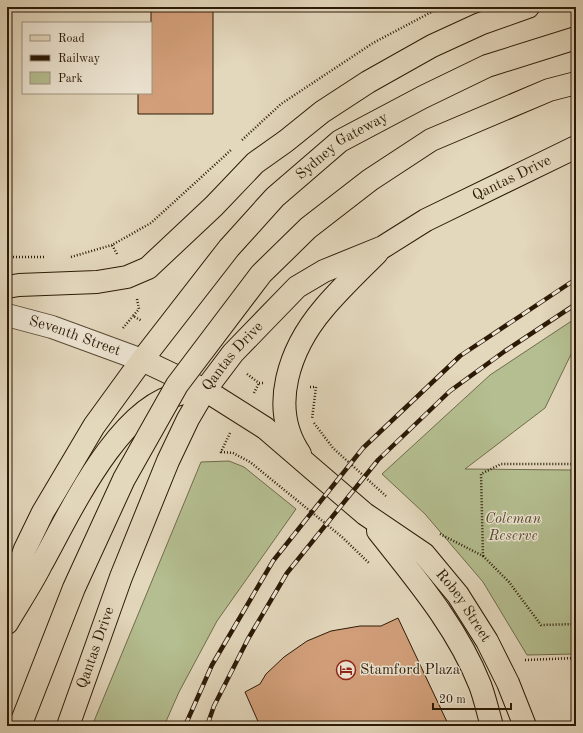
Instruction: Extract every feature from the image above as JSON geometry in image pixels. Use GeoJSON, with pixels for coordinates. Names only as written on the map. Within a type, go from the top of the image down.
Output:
{"type":"FeatureCollection","features":[{"type":"Feature","properties":{"kind":"main road"},"geometry":{"type":"LineString","coordinates":[[7,287],[19,284],[97,282],[127,277],[148,268],[214,206],[255,163],[286,141],[322,112],[368,82],[432,46],[480,24],[528,7]]}},
{"type":"Feature","properties":{"kind":"main road","name":"Sydney Gateway"},"geometry":{"type":"LineString","coordinates":[[142,360],[230,248],[274,197],[340,141],[423,97],[487,66],[576,38]]}},
{"type":"Feature","properties":{"kind":"main road"},"geometry":{"type":"LineString","coordinates":[[20,726],[74,588],[124,479],[177,385],[261,274],[315,224],[370,180],[431,140],[549,90],[576,83]]}},
{"type":"Feature","properties":{"kind":"main road","name":"Qantas Drive"},"geometry":{"type":"LineString","coordinates":[[68,726],[127,563],[168,461],[188,419],[205,390],[233,353],[297,287],[324,271],[383,247],[426,220],[576,147]]}},
{"type":"Feature","properties":{"kind":"main road"},"geometry":{"type":"LineString","coordinates":[[306,463],[292,442],[283,410],[285,385],[291,363],[298,348],[323,309],[383,247]]}},
{"type":"Feature","properties":{"kind":"main road"},"geometry":{"type":"LineString","coordinates":[[7,600],[25,550],[63,474],[94,426],[142,360]]}},
{"type":"Feature","properties":{"kind":"main road","name":"Robey Street"},"geometry":{"type":"LineString","coordinates":[[142,360],[205,390],[265,428],[365,514],[424,554],[458,595],[487,641],[508,683],[525,726]]}},
{"type":"Feature","properties":{"kind":"main road"},"geometry":{"type":"LineString","coordinates":[[7,623],[84,489],[110,449],[133,420],[148,409],[175,395],[196,390],[205,390]]}},
{"type":"Feature","properties":{"kind":"main road","name":"Robey Street"},"geometry":{"type":"LineString","coordinates":[[365,514],[445,619],[480,685],[492,726]]}},
{"type":"Feature","properties":{"kind":"street","name":"Seventh Street"},"geometry":{"type":"LineString","coordinates":[[7,315],[52,327],[142,360]]}},
{"type":"Feature","properties":{"kind":"path"},"geometry":{"type":"LineString","coordinates":[[69,258],[112,245]]}},
{"type":"Feature","properties":{"kind":"path"},"geometry":{"type":"LineString","coordinates":[[7,257],[46,258]]}},
{"type":"Feature","properties":{"kind":"path"},"geometry":{"type":"LineString","coordinates":[[122,329],[139,309],[138,301]]}},
{"type":"Feature","properties":{"kind":"path"},"geometry":{"type":"LineString","coordinates":[[133,316],[144,322]]}},
{"type":"Feature","properties":{"kind":"path"},"geometry":{"type":"LineString","coordinates":[[252,377],[259,383],[253,393]]}},
{"type":"Feature","properties":{"kind":"path"},"geometry":{"type":"LineString","coordinates":[[225,442],[221,452],[233,453],[250,462],[342,537],[373,566]]}},
{"type":"Feature","properties":{"kind":"path"},"geometry":{"type":"LineString","coordinates":[[483,556],[481,474],[501,464],[576,464]]}},
{"type":"Feature","properties":{"kind":"path"},"geometry":{"type":"LineString","coordinates":[[433,532],[448,537],[483,556],[509,582],[541,625],[576,624]]}},
{"type":"Feature","properties":{"kind":"path"},"geometry":{"type":"LineString","coordinates":[[518,660],[576,658]]}},
{"type":"Feature","properties":{"kind":"green space","name":"Coleman Reserve"},"geometry":{"type":"Polygon","coordinates":[[[576,318],[576,344],[545,408],[465,469],[571,470],[574,654],[527,655],[483,582],[425,514],[382,474],[490,375],[576,318]]]}},
{"type":"Feature","properties":{"kind":"green space"},"geometry":{"type":"Polygon","coordinates":[[[229,461],[244,467],[296,509],[217,621],[179,692],[164,726],[92,726],[201,462],[229,461]]]}},
{"type":"Feature","properties":{"kind":"building"},"geometry":{"type":"Polygon","coordinates":[[[151,7],[213,7],[213,114],[138,114],[138,94],[152,94],[151,7]]]}},
{"type":"Feature","properties":{"kind":"building","name":"Stamford Plaza"},"geometry":{"type":"Polygon","coordinates":[[[398,618],[449,726],[260,726],[245,692],[260,684],[266,674],[284,657],[307,641],[331,631],[360,626],[381,626],[398,618]]]}},
{"type":"Feature","properties":{"kind":"railway"},"geometry":{"type":"LineString","coordinates":[[185,726],[212,665],[273,561],[363,448],[460,356],[576,279]]}},
{"type":"Feature","properties":{"kind":"railway"},"geometry":{"type":"LineString","coordinates":[[207,726],[214,706],[248,639],[287,573],[378,460],[450,391],[505,351],[576,304]]}},
{"type":"Feature","properties":{"kind":"place","name":"Stamford Plaza"},"geometry":{"type":"Point","coordinates":[346,670]}}]}
